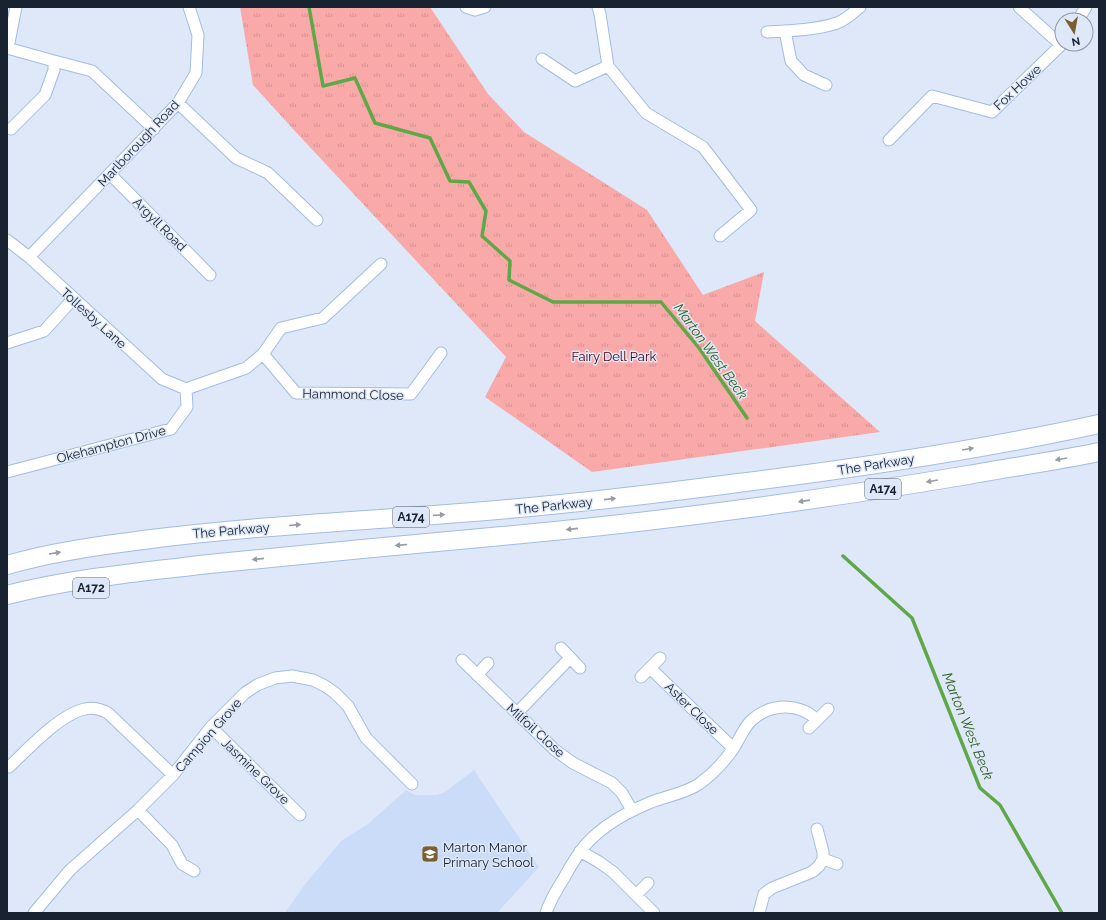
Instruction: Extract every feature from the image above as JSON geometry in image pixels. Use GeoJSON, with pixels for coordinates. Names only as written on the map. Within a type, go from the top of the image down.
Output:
{"type":"FeatureCollection","features":[{"type":"Feature","properties":{"kind":"highway","name":"The Parkway"},"geometry":{"type":"LineString","coordinates":[[10,563],[40,556],[185,534],[530,508],[666,493],[932,456],[1054,434],[1099,424]]}},
{"type":"Feature","properties":{"kind":"highway","name":"The Parkway"},"geometry":{"type":"LineString","coordinates":[[7,595],[73,581],[176,568],[363,548],[531,533],[786,504],[887,489],[1099,452]]}},
{"type":"Feature","properties":{"kind":"highway","name":"A172"},"geometry":{"type":"LineString","coordinates":[[7,606],[176,568]]}},
{"type":"Feature","properties":{"kind":"street"},"geometry":{"type":"LineString","coordinates":[[16,7],[7,48],[92,71],[154,129]]}},
{"type":"Feature","properties":{"kind":"street","name":"Marlborough Road"},"geometry":{"type":"LineString","coordinates":[[29,258],[178,103],[196,73],[198,35],[189,7]]}},
{"type":"Feature","properties":{"kind":"street"},"geometry":{"type":"LineString","coordinates":[[466,7],[475,10],[485,7]]}},
{"type":"Feature","properties":{"kind":"street"},"geometry":{"type":"LineString","coordinates":[[598,7],[608,66],[646,113],[703,146],[751,210],[720,236]]}},
{"type":"Feature","properties":{"kind":"street"},"geometry":{"type":"LineString","coordinates":[[767,32],[785,31],[836,23],[847,18],[860,7]]}},
{"type":"Feature","properties":{"kind":"street","name":"Fox Howe"},"geometry":{"type":"LineString","coordinates":[[1019,7],[1054,37]]}},
{"type":"Feature","properties":{"kind":"street"},"geometry":{"type":"LineString","coordinates":[[785,31],[791,61],[804,75],[826,85]]}},
{"type":"Feature","properties":{"kind":"street","name":"Fox Howe"},"geometry":{"type":"LineString","coordinates":[[889,140],[932,96],[992,112],[1054,52]]}},
{"type":"Feature","properties":{"kind":"street"},"geometry":{"type":"LineString","coordinates":[[542,59],[575,81],[608,66]]}},
{"type":"Feature","properties":{"kind":"street"},"geometry":{"type":"LineString","coordinates":[[11,129],[45,95],[54,70],[54,61]]}},
{"type":"Feature","properties":{"kind":"street"},"geometry":{"type":"LineString","coordinates":[[178,103],[236,158],[268,173],[317,220]]}},
{"type":"Feature","properties":{"kind":"street","name":"Argyll Road"},"geometry":{"type":"LineString","coordinates":[[110,174],[210,275]]}},
{"type":"Feature","properties":{"kind":"street","name":"Tollesby Lane"},"geometry":{"type":"LineString","coordinates":[[7,240],[162,378],[186,389]]}},
{"type":"Feature","properties":{"kind":"street"},"geometry":{"type":"LineString","coordinates":[[186,389],[246,368],[263,354],[281,328],[323,318],[381,264]]}},
{"type":"Feature","properties":{"kind":"street"},"geometry":{"type":"LineString","coordinates":[[7,343],[44,331],[73,299]]}},
{"type":"Feature","properties":{"kind":"street","name":"Hammond Close"},"geometry":{"type":"LineString","coordinates":[[263,354],[296,393],[411,394],[441,353]]}},
{"type":"Feature","properties":{"kind":"street","name":"Okehampton Drive"},"geometry":{"type":"LineString","coordinates":[[7,472],[171,429],[187,407],[186,389]]}},
{"type":"Feature","properties":{"kind":"street"},"geometry":{"type":"LineString","coordinates":[[561,648],[580,668]]}},
{"type":"Feature","properties":{"kind":"street"},"geometry":{"type":"LineString","coordinates":[[517,713],[570,658]]}},
{"type":"Feature","properties":{"kind":"street"},"geometry":{"type":"LineString","coordinates":[[640,677],[660,658]]}},
{"type":"Feature","properties":{"kind":"street","name":"Milfoil Close"},"geometry":{"type":"LineString","coordinates":[[462,660],[554,750],[573,763],[612,783],[622,792],[632,810]]}},
{"type":"Feature","properties":{"kind":"street"},"geometry":{"type":"LineString","coordinates":[[477,675],[488,663]]}},
{"type":"Feature","properties":{"kind":"street","name":"Aster Close"},"geometry":{"type":"LineString","coordinates":[[650,668],[733,748]]}},
{"type":"Feature","properties":{"kind":"street","name":"Campion Grove"},"geometry":{"type":"LineString","coordinates":[[35,913],[70,870],[138,810],[173,775],[211,727],[245,692],[257,685],[275,678],[292,676],[313,680],[330,689],[348,706],[366,738],[412,784]]}},
{"type":"Feature","properties":{"kind":"street"},"geometry":{"type":"LineString","coordinates":[[546,913],[555,893],[580,851],[593,838],[610,824],[632,810],[656,800],[679,795],[699,784],[717,769],[733,748],[746,726],[753,719],[772,709],[792,707],[811,714],[817,720]]}},
{"type":"Feature","properties":{"kind":"street"},"geometry":{"type":"LineString","coordinates":[[9,767],[48,730],[67,717],[85,708],[98,708],[108,713],[173,775]]}},
{"type":"Feature","properties":{"kind":"street"},"geometry":{"type":"LineString","coordinates":[[809,728],[828,709]]}},
{"type":"Feature","properties":{"kind":"street","name":"Jasmine Grove"},"geometry":{"type":"LineString","coordinates":[[211,727],[300,815]]}},
{"type":"Feature","properties":{"kind":"street"},"geometry":{"type":"LineString","coordinates":[[138,810],[172,845],[182,864],[194,871]]}},
{"type":"Feature","properties":{"kind":"street"},"geometry":{"type":"LineString","coordinates":[[759,913],[764,894],[772,888],[812,872],[819,866],[823,859],[822,844],[817,829]]}},
{"type":"Feature","properties":{"kind":"street"},"geometry":{"type":"LineString","coordinates":[[580,851],[613,872],[654,913]]}},
{"type":"Feature","properties":{"kind":"street"},"geometry":{"type":"LineString","coordinates":[[823,859],[837,864]]}},
{"type":"Feature","properties":{"kind":"street"},"geometry":{"type":"LineString","coordinates":[[636,894],[648,883]]}},
{"type":"Feature","properties":{"kind":"shaded area","name":"Marton Manor Primary School"},"geometry":{"type":"Polygon","coordinates":[[[474,770],[539,867],[497,913],[285,913],[306,883],[341,841],[368,824],[406,790],[415,795],[437,795],[445,792],[474,770]]]}},
{"type":"Feature","properties":{"kind":"green space","name":"Fairy Dell Park"},"geometry":{"type":"Polygon","coordinates":[[[240,7],[430,7],[488,94],[524,132],[647,210],[703,295],[764,272],[755,321],[880,432],[592,472],[485,397],[506,357],[253,85],[240,7]]]}},
{"type":"Feature","properties":{"kind":"waterway","name":"Marton West Beck"},"geometry":{"type":"LineString","coordinates":[[309,7],[323,86],[355,78],[375,123],[430,138],[450,181],[469,182],[486,211],[482,236],[510,261],[509,280],[553,302],[661,302],[699,348],[747,418]]}},
{"type":"Feature","properties":{"kind":"waterway","name":"Marton West Beck"},"geometry":{"type":"LineString","coordinates":[[843,556],[912,618],[980,788],[1000,805],[1062,913]]}},
{"type":"Feature","properties":{"kind":"place","name":"Marton Manor Primary School"},"geometry":{"type":"Point","coordinates":[430,854]}}]}
